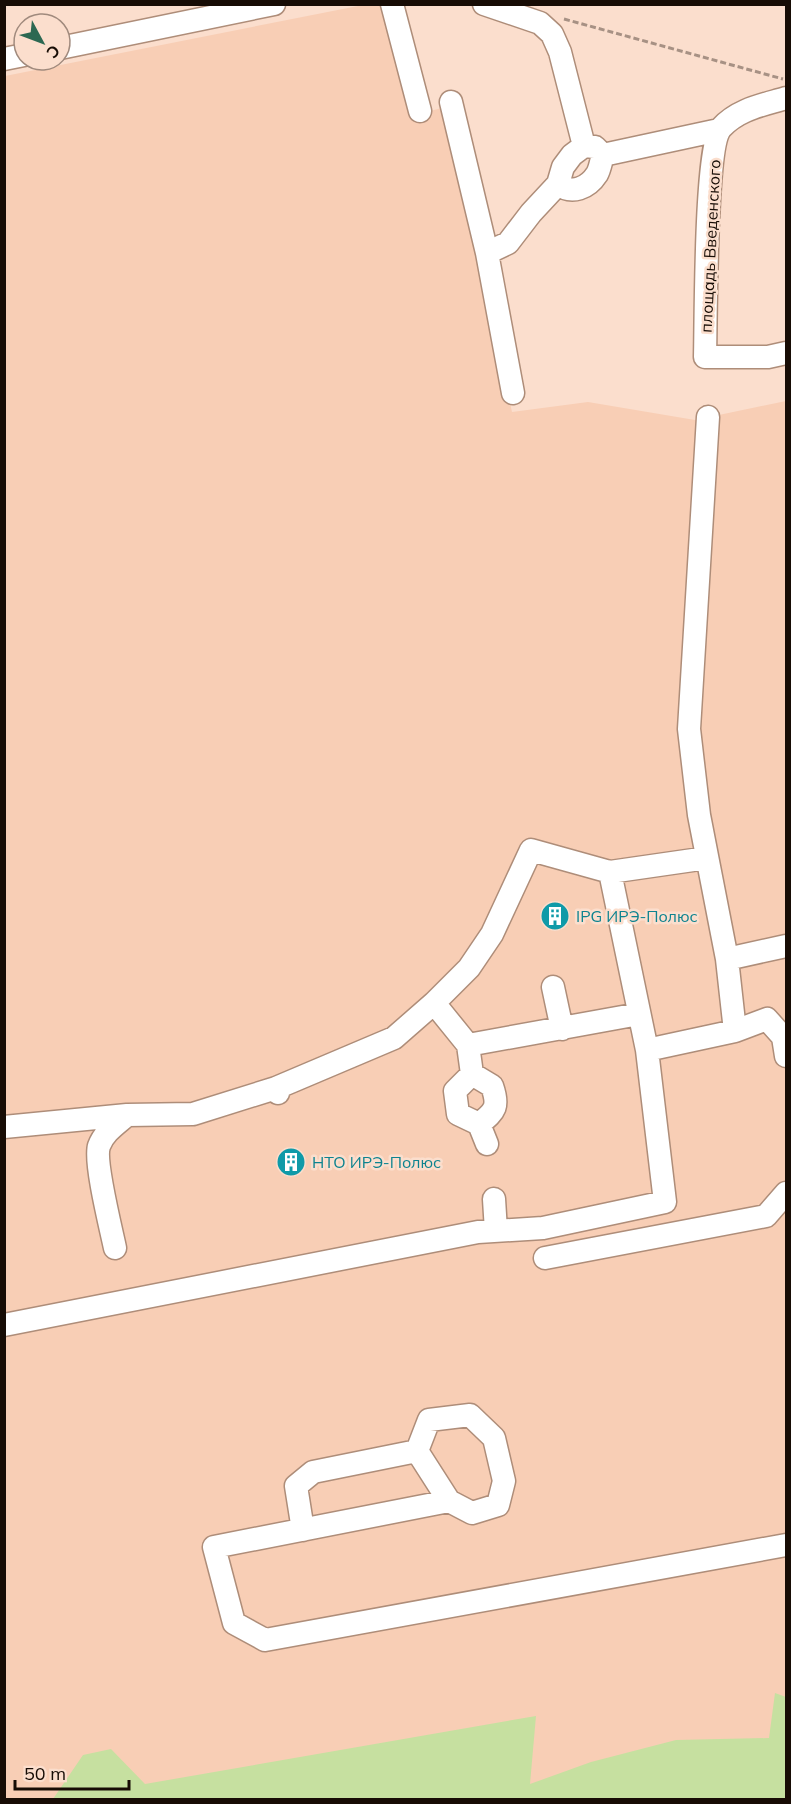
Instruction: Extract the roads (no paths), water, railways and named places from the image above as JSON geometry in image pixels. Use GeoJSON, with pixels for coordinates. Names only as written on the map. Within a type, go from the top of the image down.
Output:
{"type":"FeatureCollection","features":[{"type":"Feature","properties":{"kind":"street"},"geometry":{"type":"LineString","coordinates":[[72,46],[274,4]]}},
{"type":"Feature","properties":{"kind":"street"},"geometry":{"type":"LineString","coordinates":[[392,4],[420,111]]}},
{"type":"Feature","properties":{"kind":"street"},"geometry":{"type":"LineString","coordinates":[[484,4],[540,23],[552,34],[560,52],[593,150],[598,173],[588,184],[576,190],[566,190],[558,184]]}},
{"type":"Feature","properties":{"kind":"street"},"geometry":{"type":"LineString","coordinates":[[487,253],[508,243],[531,213],[558,184],[563,167],[572,155],[719,130],[742,110],[786,98]]}},
{"type":"Feature","properties":{"kind":"street"},"geometry":{"type":"LineString","coordinates":[[451,102],[487,253],[513,393]]}},
{"type":"Feature","properties":{"kind":"street","name":"площадь Введенского"},"geometry":{"type":"LineString","coordinates":[[719,130],[711,171],[705,357],[768,357],[786,353]]}},
{"type":"Feature","properties":{"kind":"street"},"geometry":{"type":"LineString","coordinates":[[708,417],[689,729],[699,815],[727,959],[735,1031]]}},
{"type":"Feature","properties":{"kind":"street"},"geometry":{"type":"LineString","coordinates":[[4,1127],[128,1114],[193,1113],[277,1090],[394,1038],[469,968],[492,934],[531,850],[610,872],[708,858]]}},
{"type":"Feature","properties":{"kind":"street"},"geometry":{"type":"LineString","coordinates":[[4,1325],[478,1232],[543,1228],[665,1202],[647,1050],[610,872]]}},
{"type":"Feature","properties":{"kind":"street"},"geometry":{"type":"LineString","coordinates":[[727,959],[786,946]]}},
{"type":"Feature","properties":{"kind":"street"},"geometry":{"type":"LineString","coordinates":[[553,987],[562,1029]]}},
{"type":"Feature","properties":{"kind":"street"},"geometry":{"type":"LineString","coordinates":[[434,1003],[468,1046],[472,1074]]}},
{"type":"Feature","properties":{"kind":"street"},"geometry":{"type":"LineString","coordinates":[[468,1046],[639,1014]]}},
{"type":"Feature","properties":{"kind":"street"},"geometry":{"type":"LineString","coordinates":[[647,1050],[735,1031],[767,1019],[783,1037],[786,1056]]}},
{"type":"Feature","properties":{"kind":"street"},"geometry":{"type":"LineString","coordinates":[[472,1074],[492,1086],[496,1099],[493,1113],[483,1134],[458,1114],[455,1091],[472,1074]]}},
{"type":"Feature","properties":{"kind":"street"},"geometry":{"type":"LineString","coordinates":[[115,1248],[100,1176],[98,1147],[107,1133],[128,1114]]}},
{"type":"Feature","properties":{"kind":"street"},"geometry":{"type":"LineString","coordinates":[[546,1258],[766,1216],[786,1193]]}},
{"type":"Feature","properties":{"kind":"street"},"geometry":{"type":"LineString","coordinates":[[494,1199],[496,1231]]}},
{"type":"Feature","properties":{"kind":"street"},"geometry":{"type":"LineString","coordinates":[[470,1415],[494,1438],[504,1481],[498,1504],[472,1513],[449,1501],[417,1452],[429,1420],[470,1415]]}},
{"type":"Feature","properties":{"kind":"street"},"geometry":{"type":"LineString","coordinates":[[303,1530],[296,1486],[313,1472],[417,1452]]}},
{"type":"Feature","properties":{"kind":"street"},"geometry":{"type":"LineString","coordinates":[[449,1501],[214,1547],[234,1623],[265,1640],[786,1545]]}},
{"type":"Feature","properties":{"kind":"place","name":"IPG ИРЭ-Полюс"},"geometry":{"type":"Point","coordinates":[555,916]}},
{"type":"Feature","properties":{"kind":"place","name":"НТО ИРЭ-Полюс"},"geometry":{"type":"Point","coordinates":[291,1162]}}]}
